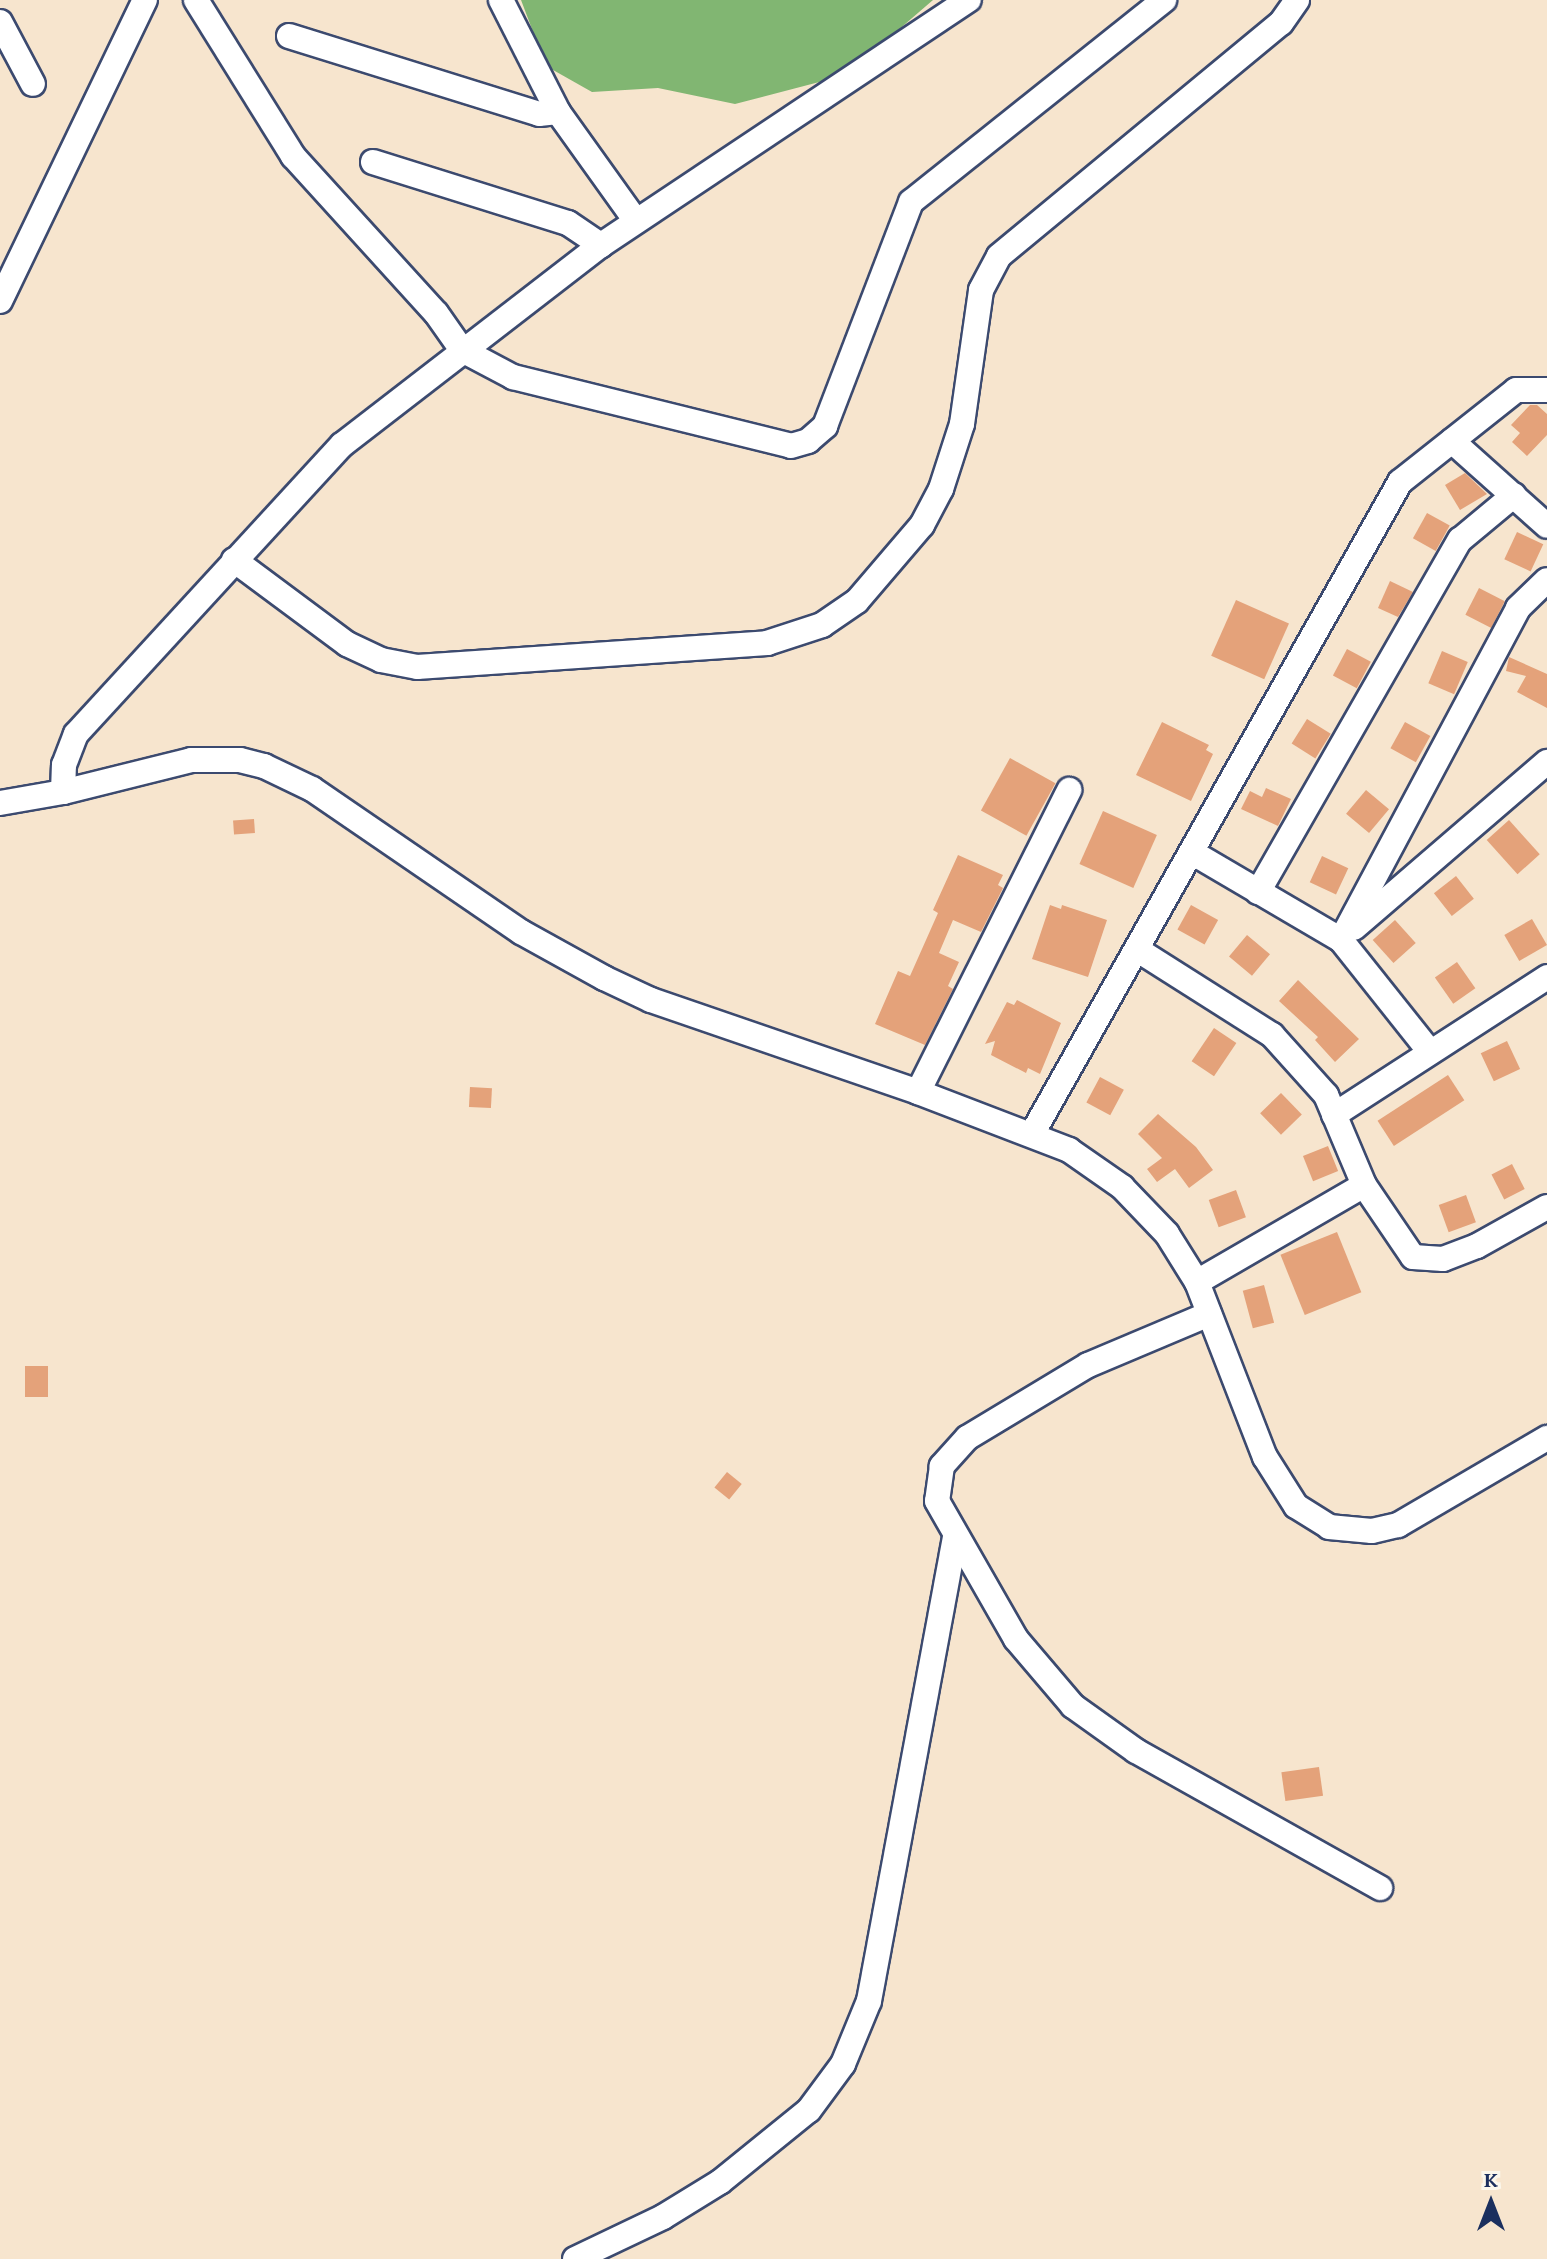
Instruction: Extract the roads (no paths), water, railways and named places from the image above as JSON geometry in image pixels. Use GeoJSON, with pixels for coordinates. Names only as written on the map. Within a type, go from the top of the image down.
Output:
{"type":"FeatureCollection","features":[{"type":"Feature","properties":{"kind":"street"},"geometry":{"type":"LineString","coordinates":[[0,301],[145,0]]}},
{"type":"Feature","properties":{"kind":"street"},"geometry":{"type":"LineString","coordinates":[[196,0],[293,156],[436,313],[462,350],[513,377],[782,445],[808,441],[825,426],[911,202],[1164,0]]}},
{"type":"Feature","properties":{"kind":"street"},"geometry":{"type":"LineString","coordinates":[[501,0],[558,112],[636,221]]}},
{"type":"Feature","properties":{"kind":"street"},"geometry":{"type":"LineString","coordinates":[[63,792],[64,765],[76,734],[342,445],[601,245],[969,0]]}},
{"type":"Feature","properties":{"kind":"street"},"geometry":{"type":"LineString","coordinates":[[234,560],[347,644],[381,660],[417,667],[748,645],[785,639],[822,625],[857,601],[922,525],[941,489],[962,424],[981,290],[999,256],[1281,23],[1297,0]]}},
{"type":"Feature","properties":{"kind":"street"},"geometry":{"type":"LineString","coordinates":[[0,22],[33,84]]}},
{"type":"Feature","properties":{"kind":"street"},"geometry":{"type":"LineString","coordinates":[[289,36],[539,114],[558,112]]}},
{"type":"Feature","properties":{"kind":"street"},"geometry":{"type":"LineString","coordinates":[[373,162],[568,223],[601,245]]}},
{"type":"Feature","properties":{"kind":"street"},"geometry":{"type":"LineString","coordinates":[[1032,1134],[1400,482],[1516,390],[1547,390]]}},
{"type":"Feature","properties":{"kind":"street"},"geometry":{"type":"LineString","coordinates":[[1452,441],[1547,526]]}},
{"type":"Feature","properties":{"kind":"street"},"geometry":{"type":"LineString","coordinates":[[1258,892],[1460,540],[1514,495]]}},
{"type":"Feature","properties":{"kind":"street"},"geometry":{"type":"LineString","coordinates":[[1341,940],[1518,608],[1547,580]]}},
{"type":"Feature","properties":{"kind":"street"},"geometry":{"type":"LineString","coordinates":[[0,803],[63,792],[191,760],[240,760],[264,766],[312,789],[509,924],[604,978],[651,1000],[918,1092],[1069,1150],[1122,1187],[1167,1234],[1197,1282],[1265,1457],[1296,1506],[1329,1527],[1372,1531],[1398,1525],[1547,1438]]}},
{"type":"Feature","properties":{"kind":"street"},"geometry":{"type":"LineString","coordinates":[[1341,940],[1547,762]]}},
{"type":"Feature","properties":{"kind":"street"},"geometry":{"type":"LineString","coordinates":[[918,1092],[1069,790]]}},
{"type":"Feature","properties":{"kind":"street"},"geometry":{"type":"LineString","coordinates":[[1193,853],[1341,940],[1430,1052]]}},
{"type":"Feature","properties":{"kind":"street"},"geometry":{"type":"LineString","coordinates":[[1138,950],[1272,1035],[1326,1095],[1364,1185],[1413,1257],[1443,1259],[1466,1251],[1547,1207]]}},
{"type":"Feature","properties":{"kind":"street"},"geometry":{"type":"LineString","coordinates":[[1334,1115],[1547,977]]}},
{"type":"Feature","properties":{"kind":"street"},"geometry":{"type":"LineString","coordinates":[[1197,1282],[1364,1185]]}},
{"type":"Feature","properties":{"kind":"street"},"geometry":{"type":"LineString","coordinates":[[1209,1314],[1088,1365],[957,1445],[942,1466],[937,1501],[955,1537],[1033,1663],[1083,1715],[1136,1751],[1380,1888]]}},
{"type":"Feature","properties":{"kind":"street"},"geometry":{"type":"LineString","coordinates":[[575,2259],[663,2217],[720,2182],[809,2110],[843,2064],[869,2001],[955,1537]]}}]}
